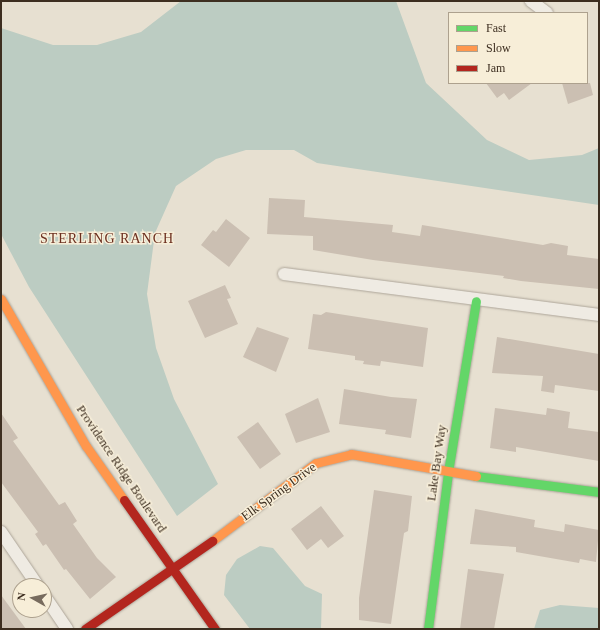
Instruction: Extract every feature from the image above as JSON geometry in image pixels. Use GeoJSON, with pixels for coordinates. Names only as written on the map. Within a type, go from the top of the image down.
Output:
{"type":"FeatureCollection","features":[{"type":"Feature","properties":{"kind":"street"},"geometry":{"type":"LineString","coordinates":[[530,1],[546,12]]}},
{"type":"Feature","properties":{"kind":"street"},"geometry":{"type":"LineString","coordinates":[[284,274],[476,301],[599,315]]}},
{"type":"Feature","properties":{"kind":"street","name":"Providence Ridge Boulevard"},"geometry":{"type":"LineString","coordinates":[[1,299],[86,446],[215,629]]}},
{"type":"Feature","properties":{"kind":"street","name":"Lake Bay Way"},"geometry":{"type":"LineString","coordinates":[[428,629],[448,472],[476,301]]}},
{"type":"Feature","properties":{"kind":"street","name":"Elk Spring Drive"},"geometry":{"type":"LineString","coordinates":[[85,629],[173,570],[316,463],[351,454],[448,472],[599,492]]}},
{"type":"Feature","properties":{"kind":"street"},"geometry":{"type":"LineString","coordinates":[[1,532],[33,578]]}},
{"type":"Feature","properties":{"kind":"street"},"geometry":{"type":"LineString","coordinates":[[52,607],[67,629]]}},
{"type":"Feature","properties":{"kind":"shaded area"},"geometry":{"type":"Polygon","coordinates":[[[181,1],[396,1],[426,83],[487,140],[529,160],[582,155],[599,148],[599,205],[317,163],[294,150],[246,150],[216,159],[176,186],[155,233],[147,294],[156,348],[174,399],[218,484],[177,516],[29,287],[1,234],[1,28],[53,45],[97,45],[141,32],[181,1]]]}},
{"type":"Feature","properties":{"kind":"shaded area"},"geometry":{"type":"Polygon","coordinates":[[[260,546],[273,548],[305,586],[322,594],[321,629],[250,629],[224,595],[226,575],[237,559],[260,546]]]}},
{"type":"Feature","properties":{"kind":"shaded area"},"geometry":{"type":"Polygon","coordinates":[[[560,605],[599,608],[599,629],[534,629],[540,610],[560,605]]]}},
{"type":"Feature","properties":{"kind":"building"},"geometry":{"type":"Polygon","coordinates":[[[590,83],[593,95],[568,104],[562,84],[590,83]]]}},
{"type":"Feature","properties":{"kind":"building"},"geometry":{"type":"Polygon","coordinates":[[[487,84],[531,84],[509,100],[504,93],[497,98],[487,84]]]}},
{"type":"Feature","properties":{"kind":"building"},"geometry":{"type":"Polygon","coordinates":[[[269,198],[305,200],[304,217],[393,225],[392,232],[420,236],[422,225],[543,245],[551,243],[568,246],[567,255],[599,259],[599,289],[521,281],[503,278],[504,276],[373,260],[313,250],[313,236],[267,234],[269,198]]]}},
{"type":"Feature","properties":{"kind":"building"},"geometry":{"type":"Polygon","coordinates":[[[226,219],[250,238],[229,267],[201,245],[213,230],[216,232],[226,219]]]}},
{"type":"Feature","properties":{"kind":"building"},"geometry":{"type":"Polygon","coordinates":[[[225,285],[231,298],[227,299],[238,324],[205,338],[188,301],[225,285]]]}},
{"type":"Feature","properties":{"kind":"building"},"geometry":{"type":"Polygon","coordinates":[[[326,312],[428,328],[423,367],[381,361],[380,366],[363,364],[364,361],[355,360],[355,356],[308,349],[313,314],[321,315],[326,312]]]}},
{"type":"Feature","properties":{"kind":"building"},"geometry":{"type":"Polygon","coordinates":[[[257,327],[289,338],[276,372],[243,357],[257,327]]]}},
{"type":"Feature","properties":{"kind":"building"},"geometry":{"type":"Polygon","coordinates":[[[497,337],[599,354],[599,391],[555,385],[554,393],[541,391],[543,376],[492,373],[497,337]]]}},
{"type":"Feature","properties":{"kind":"building"},"geometry":{"type":"Polygon","coordinates":[[[344,389],[391,397],[417,399],[411,438],[385,434],[386,430],[339,424],[344,389]]]}},
{"type":"Feature","properties":{"kind":"building"},"geometry":{"type":"Polygon","coordinates":[[[318,398],[330,432],[296,443],[285,414],[318,398]]]}},
{"type":"Feature","properties":{"kind":"building"},"geometry":{"type":"Polygon","coordinates":[[[495,408],[546,415],[547,408],[570,412],[568,428],[599,432],[599,461],[516,447],[516,452],[490,448],[495,408]]]}},
{"type":"Feature","properties":{"kind":"building"},"geometry":{"type":"Polygon","coordinates":[[[1,413],[18,438],[13,441],[59,505],[65,502],[77,521],[73,524],[97,558],[116,577],[90,599],[66,569],[64,570],[46,544],[43,546],[35,534],[38,532],[1,482],[1,413]]]}},
{"type":"Feature","properties":{"kind":"building"},"geometry":{"type":"Polygon","coordinates":[[[258,422],[281,454],[260,469],[237,437],[258,422]]]}},
{"type":"Feature","properties":{"kind":"building"},"geometry":{"type":"Polygon","coordinates":[[[374,490],[412,496],[408,531],[404,533],[391,624],[359,620],[359,598],[374,490]]]}},
{"type":"Feature","properties":{"kind":"building"},"geometry":{"type":"Polygon","coordinates":[[[321,506],[344,536],[328,548],[321,539],[307,550],[291,529],[321,506]]]}},
{"type":"Feature","properties":{"kind":"building"},"geometry":{"type":"Polygon","coordinates":[[[475,509],[535,520],[534,527],[564,532],[565,524],[599,530],[596,562],[580,559],[579,563],[516,552],[516,547],[470,544],[475,509]]]}},
{"type":"Feature","properties":{"kind":"building"},"geometry":{"type":"Polygon","coordinates":[[[468,569],[504,574],[494,629],[460,629],[468,569]]]}},
{"type":"Feature","properties":{"kind":"building"},"geometry":{"type":"Polygon","coordinates":[[[1,595],[12,610],[12,618],[18,618],[26,629],[1,629],[1,595]]]}},
{"type":"Feature","properties":{"kind":"traffic: fast"},"geometry":{"type":"LineString","coordinates":[[428,629],[448,472],[476,301]]}},
{"type":"Feature","properties":{"kind":"traffic: fast"},"geometry":{"type":"LineString","coordinates":[[476,476],[599,492]]}},
{"type":"Feature","properties":{"kind":"traffic: slow"},"geometry":{"type":"LineString","coordinates":[[1,299],[86,446],[124,500]]}},
{"type":"Feature","properties":{"kind":"traffic: slow"},"geometry":{"type":"LineString","coordinates":[[212,541],[316,463],[351,454],[476,476]]}},
{"type":"Feature","properties":{"kind":"traffic: jam"},"geometry":{"type":"LineString","coordinates":[[124,500],[215,629]]}},
{"type":"Feature","properties":{"kind":"traffic: jam"},"geometry":{"type":"LineString","coordinates":[[85,629],[212,541]]}},
{"type":"Feature","properties":{"kind":"district","name":"STERLING RANCH"},"geometry":{"type":"Point","coordinates":[107,239]}}]}
